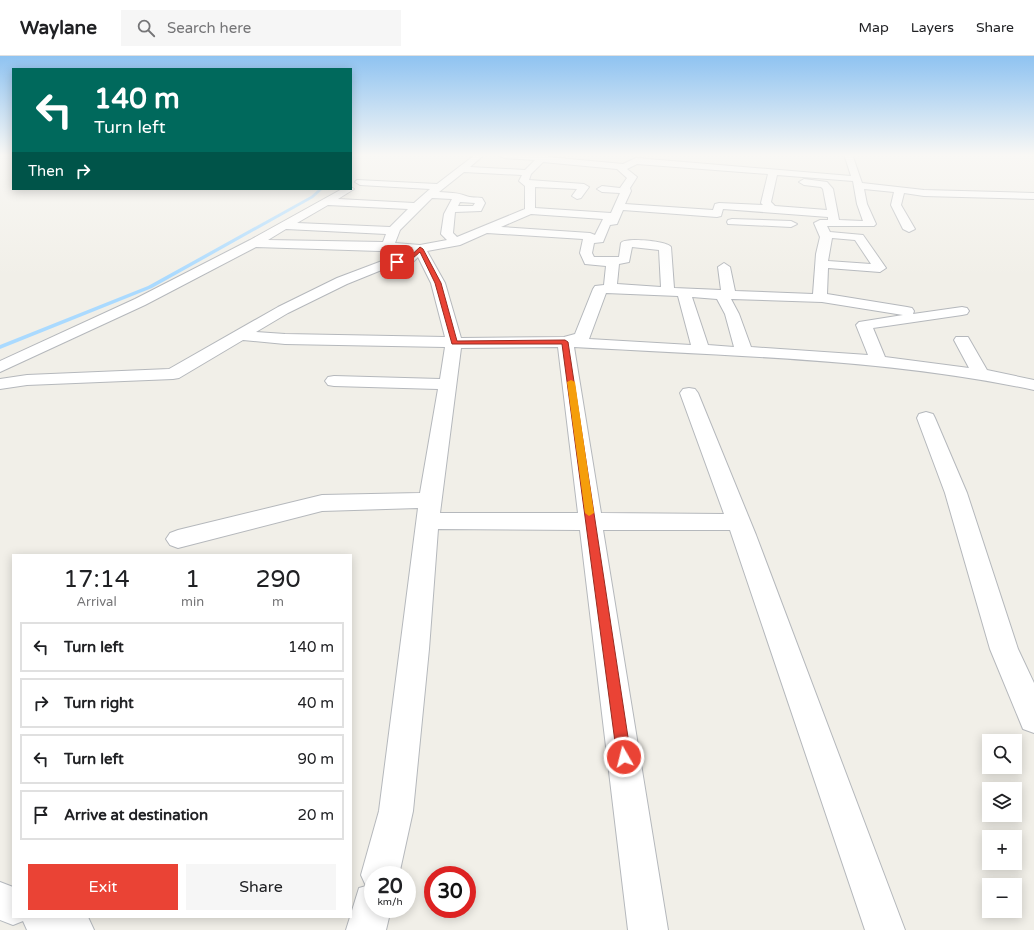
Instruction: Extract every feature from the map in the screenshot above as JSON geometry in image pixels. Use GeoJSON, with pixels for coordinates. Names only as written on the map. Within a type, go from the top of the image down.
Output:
{"type":"FeatureCollection","features":[{"type":"Feature","properties":{"kind":"street"},"geometry":{"type":"LineString","coordinates":[[0,367],[140,302],[254,243],[338,195]]}},
{"type":"Feature","properties":{"kind":"street"},"geometry":{"type":"LineString","coordinates":[[388,246],[393,230],[416,206],[431,195],[478,200],[480,203],[477,209],[452,209]]}},
{"type":"Feature","properties":{"kind":"street"},"geometry":{"type":"LineString","coordinates":[[456,242],[447,234],[449,229],[448,219],[452,209],[461,195]]}},
{"type":"Feature","properties":{"kind":"street"},"geometry":{"type":"LineString","coordinates":[[530,195],[530,211]]}},
{"type":"Feature","properties":{"kind":"street"},"geometry":{"type":"LineString","coordinates":[[612,195],[621,205]]}},
{"type":"Feature","properties":{"kind":"street"},"geometry":{"type":"LineString","coordinates":[[589,239],[599,240],[606,222],[613,222],[621,205],[623,195]]}},
{"type":"Feature","properties":{"kind":"street"},"geometry":{"type":"LineString","coordinates":[[767,195],[766,203],[772,209]]}},
{"type":"Feature","properties":{"kind":"street"},"geometry":{"type":"LineString","coordinates":[[802,195],[805,212]]}},
{"type":"Feature","properties":{"kind":"street"},"geometry":{"type":"LineString","coordinates":[[829,195],[833,218]]}},
{"type":"Feature","properties":{"kind":"street"},"geometry":{"type":"LineString","coordinates":[[254,243],[388,246],[420,249],[456,242],[530,211],[621,205],[716,214],[718,202],[805,212],[851,223],[870,224],[860,195]]}},
{"type":"Feature","properties":{"kind":"street"},"geometry":{"type":"LineString","coordinates":[[899,195],[896,205],[909,229]]}},
{"type":"Feature","properties":{"kind":"street"},"geometry":{"type":"LineString","coordinates":[[990,195],[1034,196]]}},
{"type":"Feature","properties":{"kind":"street"},"geometry":{"type":"LineString","coordinates":[[326,202],[416,206]]}},
{"type":"Feature","properties":{"kind":"street"},"geometry":{"type":"LineString","coordinates":[[732,222],[793,227],[784,210]]}},
{"type":"Feature","properties":{"kind":"street"},"geometry":{"type":"LineString","coordinates":[[302,216],[402,221]]}},
{"type":"Feature","properties":{"kind":"street"},"geometry":{"type":"LineString","coordinates":[[820,297],[826,235],[820,223],[833,218]]}},
{"type":"Feature","properties":{"kind":"street"},"geometry":{"type":"LineString","coordinates":[[822,264],[880,268],[851,223]]}},
{"type":"Feature","properties":{"kind":"street"},"geometry":{"type":"LineString","coordinates":[[282,226],[393,230]]}},
{"type":"Feature","properties":{"kind":"street"},"geometry":{"type":"LineString","coordinates":[[485,230],[590,236],[586,252],[589,261],[613,262],[625,260],[627,243],[665,247]]}},
{"type":"Feature","properties":{"kind":"street"},"geometry":{"type":"LineString","coordinates":[[668,232],[664,263],[668,292]]}},
{"type":"Feature","properties":{"kind":"street"},"geometry":{"type":"LineString","coordinates":[[826,235],[859,237]]}},
{"type":"Feature","properties":{"kind":"street"},"geometry":{"type":"LineString","coordinates":[[0,384],[28,380],[173,374],[283,310],[342,280],[386,264],[407,261],[420,249]]}},
{"type":"Feature","properties":{"kind":"street"},"geometry":{"type":"LineString","coordinates":[[382,866],[396,811],[415,649],[428,511],[454,343],[438,283],[420,249]]}},
{"type":"Feature","properties":{"kind":"street"},"geometry":{"type":"LineString","coordinates":[[610,288],[613,262]]}},
{"type":"Feature","properties":{"kind":"street"},"geometry":{"type":"LineString","coordinates":[[724,267],[726,295],[744,352]]}},
{"type":"Feature","properties":{"kind":"street"},"geometry":{"type":"LineString","coordinates":[[565,342],[582,337],[600,289],[610,288],[726,295],[820,297],[848,303],[932,315]]}},
{"type":"Feature","properties":{"kind":"street"},"geometry":{"type":"LineString","coordinates":[[684,293],[701,350]]}},
{"type":"Feature","properties":{"kind":"street"},"geometry":{"type":"LineString","coordinates":[[878,361],[864,325],[962,311]]}},
{"type":"Feature","properties":{"kind":"street"},"geometry":{"type":"LineString","coordinates":[[239,335],[285,339],[430,341],[454,343],[565,342],[794,354],[878,361],[981,375],[1034,385]]}},
{"type":"Feature","properties":{"kind":"street"},"geometry":{"type":"LineString","coordinates":[[962,340],[981,375]]}},
{"type":"Feature","properties":{"kind":"street"},"geometry":{"type":"LineString","coordinates":[[565,342],[648,930]]}},
{"type":"Feature","properties":{"kind":"street"},"geometry":{"type":"LineString","coordinates":[[334,381],[448,384]]}},
{"type":"Feature","properties":{"kind":"street"},"geometry":{"type":"LineString","coordinates":[[689,393],[739,522],[885,930]]}},
{"type":"Feature","properties":{"kind":"street"},"geometry":{"type":"LineString","coordinates":[[926,418],[956,493],[1004,649],[1034,718]]}},
{"type":"Feature","properties":{"kind":"street"},"geometry":{"type":"LineString","coordinates":[[178,539],[322,503],[591,521],[739,522]]}},
{"type":"Feature","properties":{"kind":"street"},"geometry":{"type":"LineString","coordinates":[[0,901],[12,906]]}},
{"type":"Feature","properties":{"kind":"street"},"geometry":{"type":"LineString","coordinates":[[44,918],[74,930]]}},
{"type":"Feature","properties":{"kind":"street"},"geometry":{"type":"LineString","coordinates":[[366,930],[369,918]]}},
{"type":"Feature","properties":{"kind":"waterway"},"geometry":{"type":"LineString","coordinates":[[0,347],[150,287],[314,195]]}},
{"type":"Feature","properties":{"kind":"slow traffic"},"geometry":{"type":"LineString","coordinates":[[571,382],[589,513]]}},
{"type":"Feature","properties":{"kind":"route"},"geometry":{"type":"LineString","coordinates":[[397,262],[407,261],[420,249],[438,283],[454,343],[565,342],[624,757]]}}]}
